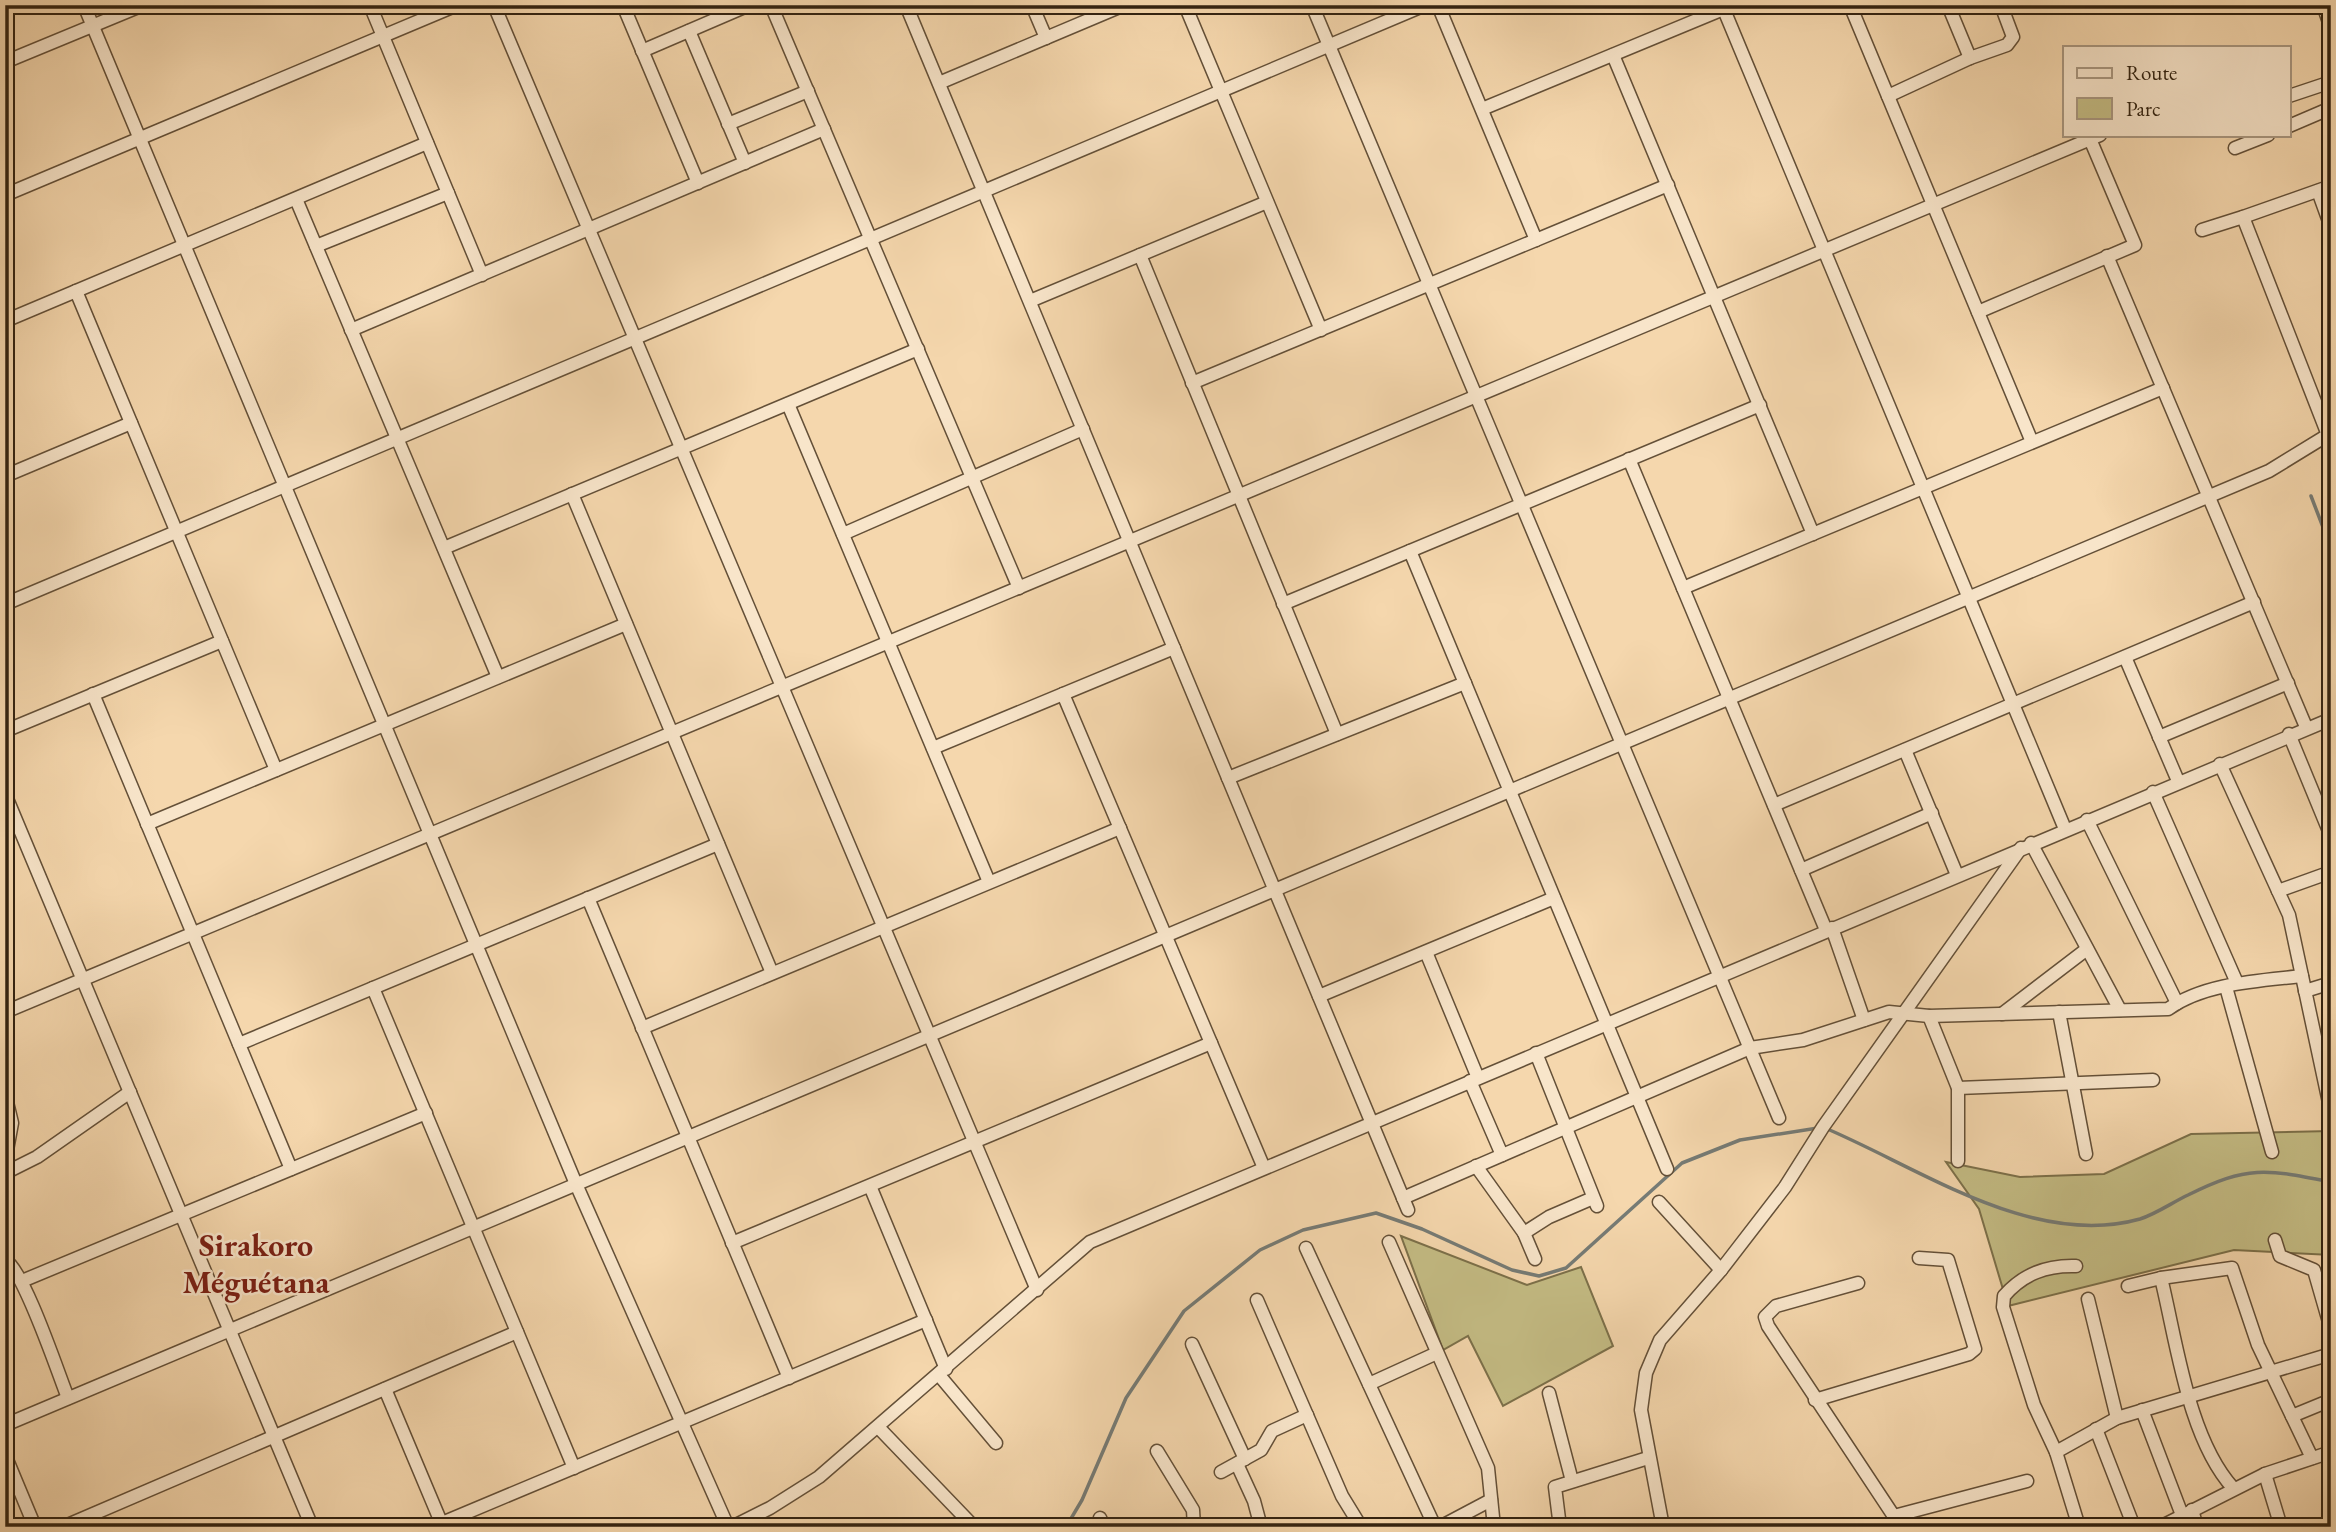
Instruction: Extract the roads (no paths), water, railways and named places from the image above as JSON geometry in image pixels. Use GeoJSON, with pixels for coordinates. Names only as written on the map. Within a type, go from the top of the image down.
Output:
{"type":"FeatureCollection","features":[{"type":"Feature","properties":{"kind":"street"},"geometry":{"type":"LineString","coordinates":[[84,5],[576,1184],[730,1527],[770,1508],[819,1477],[1090,1242],[2288,734],[2331,719]]}},
{"type":"Feature","properties":{"kind":"street"},"geometry":{"type":"LineString","coordinates":[[5,62],[143,5]]}},
{"type":"Feature","properties":{"kind":"street"},"geometry":{"type":"LineString","coordinates":[[370,5],[482,275]]}},
{"type":"Feature","properties":{"kind":"street"},"geometry":{"type":"LineString","coordinates":[[5,195],[457,5]]}},
{"type":"Feature","properties":{"kind":"street"},"geometry":{"type":"LineString","coordinates":[[494,5],[1037,1290]]}},
{"type":"Feature","properties":{"kind":"street"},"geometry":{"type":"LineString","coordinates":[[623,5],[698,183]]}},
{"type":"Feature","properties":{"kind":"street"},"geometry":{"type":"LineString","coordinates":[[642,51],[749,5]]}},
{"type":"Feature","properties":{"kind":"street"},"geometry":{"type":"LineString","coordinates":[[771,5],[1019,588]]}},
{"type":"Feature","properties":{"kind":"street"},"geometry":{"type":"LineString","coordinates":[[906,5],[1406,1204],[1476,1166],[1750,1048],[1803,1040],[1889,1012],[1929,1016],[2168,1009],[2177,1003],[2231,985],[2302,976]]}},
{"type":"Feature","properties":{"kind":"street"},"geometry":{"type":"LineString","coordinates":[[1032,5],[1046,38]]}},
{"type":"Feature","properties":{"kind":"street"},"geometry":{"type":"LineString","coordinates":[[939,83],[1124,5]]}},
{"type":"Feature","properties":{"kind":"street"},"geometry":{"type":"LineString","coordinates":[[1185,5],[1321,330]]}},
{"type":"Feature","properties":{"kind":"street"},"geometry":{"type":"LineString","coordinates":[[1312,5],[1779,1118]]}},
{"type":"Feature","properties":{"kind":"street"},"geometry":{"type":"LineString","coordinates":[[5,604],[1425,5]]}},
{"type":"Feature","properties":{"kind":"street"},"geometry":{"type":"LineString","coordinates":[[1438,5],[1536,240]]}},
{"type":"Feature","properties":{"kind":"street"},"geometry":{"type":"LineString","coordinates":[[1850,5],[2032,442]]}},
{"type":"Feature","properties":{"kind":"street"},"geometry":{"type":"LineString","coordinates":[[1948,5],[1969,58]]}},
{"type":"Feature","properties":{"kind":"street"},"geometry":{"type":"LineString","coordinates":[[1888,96],[1969,58],[2007,45],[2013,37],[2001,5]]}},
{"type":"Feature","properties":{"kind":"street"},"geometry":{"type":"LineString","coordinates":[[2323,5],[2331,28]]}},
{"type":"Feature","properties":{"kind":"street"},"geometry":{"type":"LineString","coordinates":[[1482,109],[1726,6],[1824,250],[2065,829]]}},
{"type":"Feature","properties":{"kind":"street"},"geometry":{"type":"LineString","coordinates":[[689,31],[745,163]]}},
{"type":"Feature","properties":{"kind":"street"},"geometry":{"type":"LineString","coordinates":[[1613,55],[1813,534]]}},
{"type":"Feature","properties":{"kind":"street"},"geometry":{"type":"LineString","coordinates":[[2290,96],[2331,82]]}},
{"type":"Feature","properties":{"kind":"street"},"geometry":{"type":"LineString","coordinates":[[728,124],[808,91]]}},
{"type":"Feature","properties":{"kind":"street"},"geometry":{"type":"LineString","coordinates":[[2290,126],[2331,108]]}},
{"type":"Feature","properties":{"kind":"street"},"geometry":{"type":"LineString","coordinates":[[351,330],[824,129]]}},
{"type":"Feature","properties":{"kind":"street"},"geometry":{"type":"LineString","coordinates":[[2235,148],[2265,136]]}},
{"type":"Feature","properties":{"kind":"street"},"geometry":{"type":"LineString","coordinates":[[5,1012],[2095,137],[2134,245],[1978,312]]}},
{"type":"Feature","properties":{"kind":"street"},"geometry":{"type":"LineString","coordinates":[[5,321],[427,143]]}},
{"type":"Feature","properties":{"kind":"street"},"geometry":{"type":"LineString","coordinates":[[1192,383],[1668,185]]}},
{"type":"Feature","properties":{"kind":"street"},"geometry":{"type":"LineString","coordinates":[[2202,230],[2331,186]]}},
{"type":"Feature","properties":{"kind":"street"},"geometry":{"type":"LineString","coordinates":[[2318,191],[2331,227]]}},
{"type":"Feature","properties":{"kind":"street"},"geometry":{"type":"LineString","coordinates":[[316,246],[448,193]]}},
{"type":"Feature","properties":{"kind":"street"},"geometry":{"type":"LineString","coordinates":[[296,199],[498,677]]}},
{"type":"Feature","properties":{"kind":"street"},"geometry":{"type":"LineString","coordinates":[[1030,301],[1267,202]]}},
{"type":"Feature","properties":{"kind":"street"},"geometry":{"type":"LineString","coordinates":[[5,1425],[2269,471],[2329,434],[2243,217]]}},
{"type":"Feature","properties":{"kind":"street"},"geometry":{"type":"LineString","coordinates":[[1140,255],[1337,734]]}},
{"type":"Feature","properties":{"kind":"street"},"geometry":{"type":"LineString","coordinates":[[2107,256],[2306,727]]}},
{"type":"Feature","properties":{"kind":"street"},"geometry":{"type":"LineString","coordinates":[[76,291],[276,770]]}},
{"type":"Feature","properties":{"kind":"street"},"geometry":{"type":"LineString","coordinates":[[444,548],[918,349]]}},
{"type":"Feature","properties":{"kind":"street"},"geometry":{"type":"LineString","coordinates":[[1683,588],[2163,388]]}},
{"type":"Feature","properties":{"kind":"street"},"geometry":{"type":"LineString","coordinates":[[788,404],[989,882]]}},
{"type":"Feature","properties":{"kind":"street"},"geometry":{"type":"LineString","coordinates":[[1283,604],[1760,405]]}},
{"type":"Feature","properties":{"kind":"street"},"geometry":{"type":"LineString","coordinates":[[5,476],[131,423]]}},
{"type":"Feature","properties":{"kind":"street"},"geometry":{"type":"LineString","coordinates":[[843,534],[1083,429]]}},
{"type":"Feature","properties":{"kind":"street"},"geometry":{"type":"LineString","coordinates":[[1629,459],[1801,870],[1829,929],[1864,1020]]}},
{"type":"Feature","properties":{"kind":"street"},"geometry":{"type":"LineString","coordinates":[[572,494],[772,973]]}},
{"type":"Feature","properties":{"kind":"street"},"geometry":{"type":"LineString","coordinates":[[1410,551],[1667,1169]]}},
{"type":"Feature","properties":{"kind":"street"},"geometry":{"type":"LineString","coordinates":[[1774,805],[2254,602]]}},
{"type":"Feature","properties":{"kind":"street"},"geometry":{"type":"LineString","coordinates":[[147,824],[626,624]]}},
{"type":"Feature","properties":{"kind":"street"},"geometry":{"type":"LineString","coordinates":[[5,731],[222,640]]}},
{"type":"Feature","properties":{"kind":"street"},"geometry":{"type":"LineString","coordinates":[[933,748],[1174,648]]}},
{"type":"Feature","properties":{"kind":"street"},"geometry":{"type":"LineString","coordinates":[[2125,657],[2178,781]]}},
{"type":"Feature","properties":{"kind":"street"},"geometry":{"type":"LineString","coordinates":[[2159,737],[2288,682]]}},
{"type":"Feature","properties":{"kind":"street"},"geometry":{"type":"LineString","coordinates":[[1228,778],[1465,683]]}},
{"type":"Feature","properties":{"kind":"street"},"geometry":{"type":"LineString","coordinates":[[93,694],[291,1169]]}},
{"type":"Feature","properties":{"kind":"street"},"geometry":{"type":"LineString","coordinates":[[1063,694],[1264,1168]]}},
{"type":"Feature","properties":{"kind":"street"},"geometry":{"type":"LineString","coordinates":[[2288,734],[2331,836]]}},
{"type":"Feature","properties":{"kind":"street"},"geometry":{"type":"LineString","coordinates":[[1905,750],[1957,875]]}},
{"type":"Feature","properties":{"kind":"street"},"geometry":{"type":"LineString","coordinates":[[2220,764],[2289,915],[2329,1091],[2331,1112]]}},
{"type":"Feature","properties":{"kind":"street"},"geometry":{"type":"LineString","coordinates":[[2153,792],[2231,985],[2272,1152]]}},
{"type":"Feature","properties":{"kind":"street"},"geometry":{"type":"LineString","coordinates":[[5,794],[312,1527]]}},
{"type":"Feature","properties":{"kind":"street"},"geometry":{"type":"LineString","coordinates":[[1801,870],[1932,813]]}},
{"type":"Feature","properties":{"kind":"street"},"geometry":{"type":"LineString","coordinates":[[2087,820],[2177,1003]]}},
{"type":"Feature","properties":{"kind":"street"},"geometry":{"type":"LineString","coordinates":[[642,1028],[1120,828]]}},
{"type":"Feature","properties":{"kind":"street"},"geometry":{"type":"LineString","coordinates":[[239,1044],[718,844]]}},
{"type":"Feature","properties":{"kind":"street"},"geometry":{"type":"LineString","coordinates":[[2026,846],[2120,1010]]}},
{"type":"Feature","properties":{"kind":"street"},"geometry":{"type":"LineString","coordinates":[[1663,1527],[1641,1410],[1646,1373],[1660,1340],[1721,1270],[1785,1187],[1903,1013],[2026,846]]}},
{"type":"Feature","properties":{"kind":"street"},"geometry":{"type":"LineString","coordinates":[[2278,891],[2331,872]]}},
{"type":"Feature","properties":{"kind":"street"},"geometry":{"type":"LineString","coordinates":[[588,898],[789,1378]]}},
{"type":"Feature","properties":{"kind":"street"},"geometry":{"type":"LineString","coordinates":[[1319,996],[1554,898]]}},
{"type":"Feature","properties":{"kind":"street"},"geometry":{"type":"LineString","coordinates":[[2002,1014],[2087,949]]}},
{"type":"Feature","properties":{"kind":"street"},"geometry":{"type":"LineString","coordinates":[[1426,952],[1502,1155]]}},
{"type":"Feature","properties":{"kind":"street"},"geometry":{"type":"LineString","coordinates":[[2305,990],[2331,983]]}},
{"type":"Feature","properties":{"kind":"street"},"geometry":{"type":"LineString","coordinates":[[373,988],[574,1468]]}},
{"type":"Feature","properties":{"kind":"street"},"geometry":{"type":"LineString","coordinates":[[2059,1012],[2086,1154]]}},
{"type":"Feature","properties":{"kind":"street"},"geometry":{"type":"LineString","coordinates":[[1929,1016],[1958,1088],[1958,1161]]}},
{"type":"Feature","properties":{"kind":"street"},"geometry":{"type":"LineString","coordinates":[[732,1243],[1211,1043]]}},
{"type":"Feature","properties":{"kind":"street"},"geometry":{"type":"LineString","coordinates":[[1524,1233],[1549,1217],[1595,1202],[1536,1053]]}},
{"type":"Feature","properties":{"kind":"street"},"geometry":{"type":"LineString","coordinates":[[1958,1088],[2153,1080]]}},
{"type":"Feature","properties":{"kind":"street"},"geometry":{"type":"LineString","coordinates":[[5,1173],[37,1157],[130,1092]]}},
{"type":"Feature","properties":{"kind":"street"},"geometry":{"type":"LineString","coordinates":[[5,1094],[12,1124],[5,1161]]}},
{"type":"Feature","properties":{"kind":"street"},"geometry":{"type":"LineString","coordinates":[[22,1281],[425,1113]]}},
{"type":"Feature","properties":{"kind":"street"},"geometry":{"type":"LineString","coordinates":[[1476,1166],[1524,1233],[1535,1259]]}},
{"type":"Feature","properties":{"kind":"street"},"geometry":{"type":"LineString","coordinates":[[870,1186],[926,1320],[942,1372],[996,1443]]}},
{"type":"Feature","properties":{"kind":"street"},"geometry":{"type":"LineString","coordinates":[[1660,1202],[1721,1270]]}},
{"type":"Feature","properties":{"kind":"street"},"geometry":{"type":"LineString","coordinates":[[2275,1240],[2280,1256],[2315,1270],[2331,1329]]}},
{"type":"Feature","properties":{"kind":"street"},"geometry":{"type":"LineString","coordinates":[[1389,1242],[1488,1468],[1494,1527]]}},
{"type":"Feature","properties":{"kind":"street"},"geometry":{"type":"LineString","coordinates":[[1306,1248],[1438,1527],[1491,1500]]}},
{"type":"Feature","properties":{"kind":"street"},"geometry":{"type":"LineString","coordinates":[[1815,1400],[1969,1354],[1975,1349],[1948,1260],[1919,1258]]}},
{"type":"Feature","properties":{"kind":"street"},"geometry":{"type":"LineString","coordinates":[[5,1259],[11,1262],[22,1281],[68,1398]]}},
{"type":"Feature","properties":{"kind":"street"},"geometry":{"type":"LineString","coordinates":[[2076,1266],[2040,1270],[2021,1279],[2004,1296],[2003,1307],[2034,1405],[2056,1452],[2079,1527]]}},
{"type":"Feature","properties":{"kind":"street"},"geometry":{"type":"LineString","coordinates":[[2128,1286],[2161,1278],[2232,1268],[2258,1345],[2312,1458]]}},
{"type":"Feature","properties":{"kind":"street"},"geometry":{"type":"LineString","coordinates":[[2161,1278],[2190,1396],[2216,1469],[2233,1488]]}},
{"type":"Feature","properties":{"kind":"street"},"geometry":{"type":"LineString","coordinates":[[1858,1283],[1776,1306],[1765,1317],[1815,1400],[1897,1521],[2027,1482]]}},
{"type":"Feature","properties":{"kind":"street"},"geometry":{"type":"LineString","coordinates":[[2088,1298],[2118,1418]]}},
{"type":"Feature","properties":{"kind":"street"},"geometry":{"type":"LineString","coordinates":[[1257,1300],[1342,1496],[1361,1527]]}},
{"type":"Feature","properties":{"kind":"street"},"geometry":{"type":"LineString","coordinates":[[385,1389],[442,1525],[926,1320]]}},
{"type":"Feature","properties":{"kind":"street"},"geometry":{"type":"LineString","coordinates":[[63,1527],[517,1332]]}},
{"type":"Feature","properties":{"kind":"street"},"geometry":{"type":"LineString","coordinates":[[1192,1344],[1241,1461],[1261,1527]]}},
{"type":"Feature","properties":{"kind":"street"},"geometry":{"type":"LineString","coordinates":[[1369,1384],[1437,1353]]}},
{"type":"Feature","properties":{"kind":"street"},"geometry":{"type":"LineString","coordinates":[[2056,1452],[2118,1418],[2331,1354]]}},
{"type":"Feature","properties":{"kind":"street"},"geometry":{"type":"LineString","coordinates":[[1549,1393],[1572,1481]]}},
{"type":"Feature","properties":{"kind":"street"},"geometry":{"type":"LineString","coordinates":[[2292,1416],[2331,1400]]}},
{"type":"Feature","properties":{"kind":"street"},"geometry":{"type":"LineString","coordinates":[[2141,1410],[2187,1513],[2197,1527]]}},
{"type":"Feature","properties":{"kind":"street"},"geometry":{"type":"LineString","coordinates":[[1221,1472],[1261,1450],[1272,1432],[1307,1415]]}},
{"type":"Feature","properties":{"kind":"street"},"geometry":{"type":"LineString","coordinates":[[877,1427],[974,1527]]}},
{"type":"Feature","properties":{"kind":"street"},"geometry":{"type":"LineString","coordinates":[[2096,1429],[2134,1527]]}},
{"type":"Feature","properties":{"kind":"street"},"geometry":{"type":"LineString","coordinates":[[1157,1451],[1193,1510],[1194,1527]]}},
{"type":"Feature","properties":{"kind":"street"},"geometry":{"type":"LineString","coordinates":[[2160,1527],[2233,1488],[2265,1474],[2331,1452]]}},
{"type":"Feature","properties":{"kind":"street"},"geometry":{"type":"LineString","coordinates":[[5,1455],[35,1527]]}},
{"type":"Feature","properties":{"kind":"street"},"geometry":{"type":"LineString","coordinates":[[1560,1527],[1555,1487],[1648,1458]]}},
{"type":"Feature","properties":{"kind":"street"},"geometry":{"type":"LineString","coordinates":[[2265,1474],[2281,1527]]}},
{"type":"Feature","properties":{"kind":"waterway"},"geometry":{"type":"LineString","coordinates":[[2311,496],[2331,548]]}},
{"type":"Feature","properties":{"kind":"waterway"},"geometry":{"type":"LineString","coordinates":[[1066,1527],[1082,1500],[1126,1398],[1184,1311],[1260,1250],[1303,1230],[1376,1213],[1422,1229],[1512,1270],[1539,1276],[1566,1268],[1682,1163],[1740,1140],[1818,1128]]}},
{"type":"Feature","properties":{"kind":"waterway"},"geometry":{"type":"LineString","coordinates":[[1825,1128],[1978,1200],[2018,1214],[2059,1223],[2100,1225],[2140,1219],[2209,1185],[2242,1174],[2273,1172],[2331,1182]]}},
{"type":"Feature","properties":{"kind":"district","name":"Sirakoro Méguétana"},"geometry":{"type":"Point","coordinates":[256,1264]}}]}
